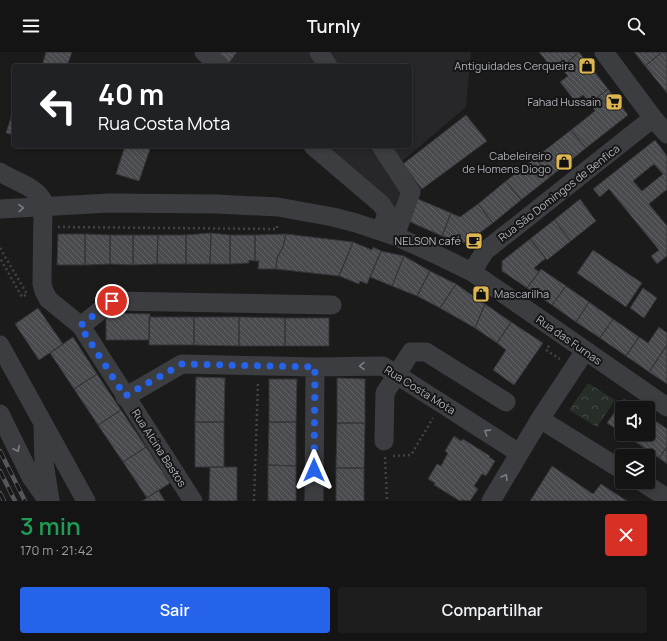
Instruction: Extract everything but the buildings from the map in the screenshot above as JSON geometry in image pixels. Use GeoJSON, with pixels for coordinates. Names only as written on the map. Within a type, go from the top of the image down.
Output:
{"type":"FeatureCollection","features":[{"type":"Feature","properties":{"kind":"street"},"geometry":{"type":"LineString","coordinates":[[204,52],[218,64]]}},
{"type":"Feature","properties":{"kind":"street"},"geometry":{"type":"LineString","coordinates":[[319,52],[327,64]]}},
{"type":"Feature","properties":{"kind":"street"},"geometry":{"type":"LineString","coordinates":[[604,52],[653,118],[667,134]]}},
{"type":"Feature","properties":{"kind":"street"},"geometry":{"type":"LineString","coordinates":[[615,52],[639,82],[653,118]]}},
{"type":"Feature","properties":{"kind":"street","name":"Rua São Domingos de Benfica"},"geometry":{"type":"LineString","coordinates":[[472,272],[486,251],[653,118]]}},
{"type":"Feature","properties":{"kind":"street"},"geometry":{"type":"LineString","coordinates":[[315,148],[381,204],[387,213],[388,233]]}},
{"type":"Feature","properties":{"kind":"street"},"geometry":{"type":"LineString","coordinates":[[381,148],[411,192],[388,233]]}},
{"type":"Feature","properties":{"kind":"street"},"geometry":{"type":"LineString","coordinates":[[0,172],[29,187],[41,196],[43,208]]}},
{"type":"Feature","properties":{"kind":"street"},"geometry":{"type":"LineString","coordinates":[[29,187],[59,196],[85,201],[110,203]]}},
{"type":"Feature","properties":{"kind":"street"},"geometry":{"type":"LineString","coordinates":[[0,209],[43,208],[110,203]]}},
{"type":"Feature","properties":{"kind":"street","name":"Rua das Furnas"},"geometry":{"type":"LineString","coordinates":[[110,203],[216,204],[278,207],[333,217],[388,233],[432,252],[472,272],[667,407]]}},
{"type":"Feature","properties":{"kind":"street","name":"Rua Alcina Bastos"},"geometry":{"type":"LineString","coordinates":[[43,208],[42,284],[48,299],[53,305],[80,326],[194,501]]}},
{"type":"Feature","properties":{"kind":"street"},"geometry":{"type":"LineString","coordinates":[[80,326],[112,301],[332,305]]}},
{"type":"Feature","properties":{"kind":"street"},"geometry":{"type":"LineString","coordinates":[[0,346],[86,501]]}},
{"type":"Feature","properties":{"kind":"street"},"geometry":{"type":"LineString","coordinates":[[491,501],[540,419],[585,351]]}},
{"type":"Feature","properties":{"kind":"street"},"geometry":{"type":"LineString","coordinates":[[384,448],[385,393],[412,352],[426,352],[506,402]]}},
{"type":"Feature","properties":{"kind":"street","name":"Rua Costa Mota"},"geometry":{"type":"LineString","coordinates":[[125,396],[182,364],[315,367],[383,366],[519,453]]}},
{"type":"Feature","properties":{"kind":"street"},"geometry":{"type":"LineString","coordinates":[[314,501],[315,367]]}},
{"type":"Feature","properties":{"kind":"street"},"geometry":{"type":"LineString","coordinates":[[0,414],[31,477],[49,501]]}},
{"type":"Feature","properties":{"kind":"street"},"geometry":{"type":"LineString","coordinates":[[540,419],[615,466]]}},
{"type":"Feature","properties":{"kind":"street"},"geometry":{"type":"LineString","coordinates":[[42,422],[44,463],[49,501]]}},
{"type":"Feature","properties":{"kind":"street"},"geometry":{"type":"LineString","coordinates":[[653,489],[667,498]]}},
{"type":"Feature","properties":{"kind":"path"},"geometry":{"type":"LineString","coordinates":[[43,227],[277,229],[278,207]]}},
{"type":"Feature","properties":{"kind":"path"},"geometry":{"type":"LineString","coordinates":[[0,248],[27,294],[22,297],[0,258]]}},
{"type":"Feature","properties":{"kind":"path"},"geometry":{"type":"LineString","coordinates":[[254,501],[259,366]]}},
{"type":"Feature","properties":{"kind":"path"},"geometry":{"type":"LineString","coordinates":[[387,501],[384,448],[411,455],[442,403]]}},
{"type":"Feature","properties":{"kind":"shaded area"},"geometry":{"type":"Polygon","coordinates":[[[212,52],[471,52],[466,107],[400,163],[422,189],[408,221],[324,148],[412,148],[412,64],[227,64],[212,52]]]}},
{"type":"Feature","properties":{"kind":"green space"},"geometry":{"type":"Polygon","coordinates":[[[588,383],[615,400],[597,427],[569,410],[588,383]]]}},
{"type":"Feature","properties":{"kind":"railway"},"geometry":{"type":"LineString","coordinates":[[0,451],[25,501]]}},
{"type":"Feature","properties":{"kind":"railway"},"geometry":{"type":"LineString","coordinates":[[0,471],[15,501]]}},
{"type":"Feature","properties":{"kind":"railway"},"geometry":{"type":"LineString","coordinates":[[0,493],[4,501]]}},
{"type":"Feature","properties":{"kind":"place","name":"Antiguidades Cerqueira"},"geometry":{"type":"Point","coordinates":[587,66]}},
{"type":"Feature","properties":{"kind":"place","name":"Fahad Hussain"},"geometry":{"type":"Point","coordinates":[614,102]}},
{"type":"Feature","properties":{"kind":"place","name":"Cabeleireiro de Homens Diogo"},"geometry":{"type":"Point","coordinates":[564,162]}},
{"type":"Feature","properties":{"kind":"place","name":"NELSON café"},"geometry":{"type":"Point","coordinates":[474,241]}},
{"type":"Feature","properties":{"kind":"place","name":"Mascarilha"},"geometry":{"type":"Point","coordinates":[481,294]}},
{"type":"Feature","properties":{"kind":"route"},"geometry":{"type":"LineString","coordinates":[[112,301],[80,326],[125,396],[182,364],[315,367],[314,470]]}}]}
